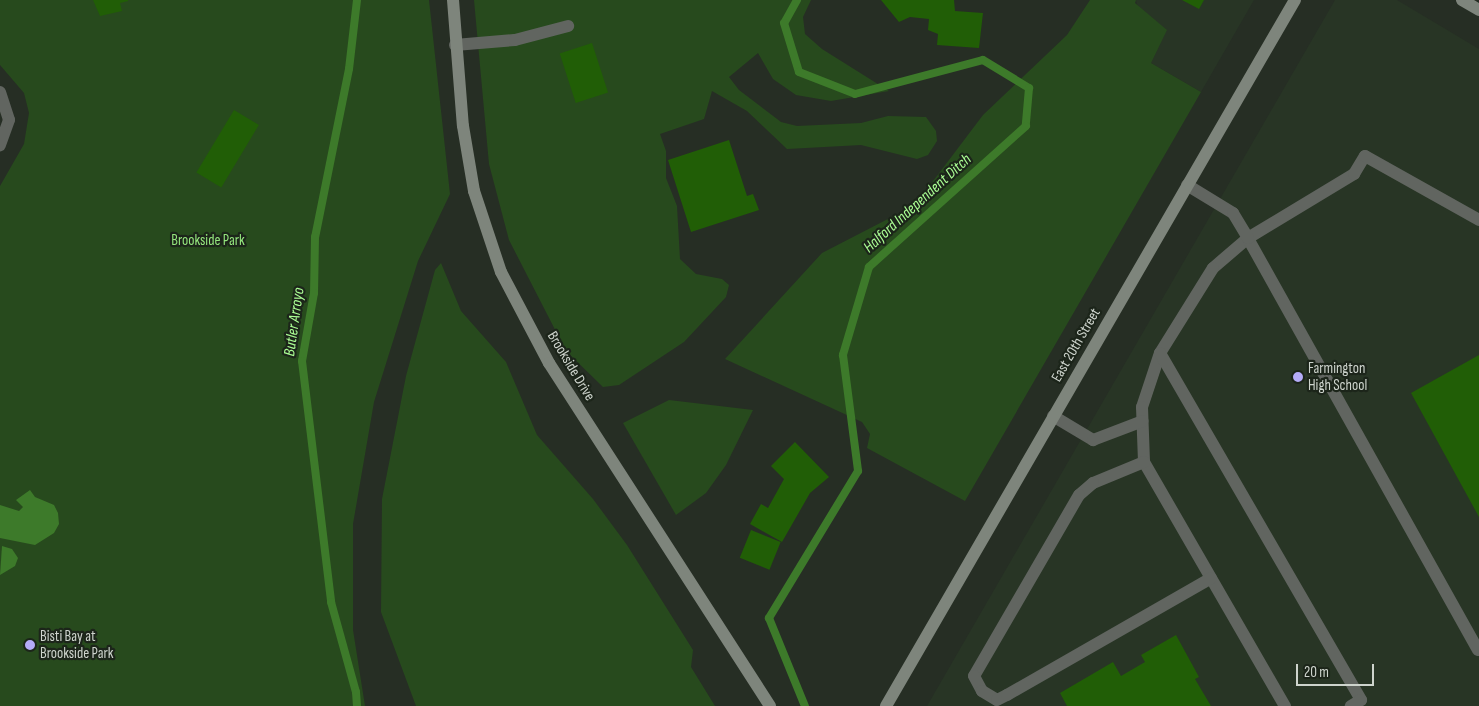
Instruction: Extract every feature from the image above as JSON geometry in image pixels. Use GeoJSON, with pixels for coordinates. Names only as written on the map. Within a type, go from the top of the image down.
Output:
{"type":"FeatureCollection","features":[{"type":"Feature","properties":{"kind":"main road","name":"Brookside Drive"},"geometry":{"type":"LineString","coordinates":[[453,0],[455,45],[474,191],[501,272],[559,379],[770,706]]}},
{"type":"Feature","properties":{"kind":"main road","name":"East 20th Street"},"geometry":{"type":"LineString","coordinates":[[886,706],[1295,0]]}},
{"type":"Feature","properties":{"kind":"main road"},"geometry":{"type":"LineString","coordinates":[[1462,0],[1479,10]]}},
{"type":"Feature","properties":{"kind":"street"},"geometry":{"type":"LineString","coordinates":[[455,45],[515,40],[568,26]]}},
{"type":"Feature","properties":{"kind":"street"},"geometry":{"type":"LineString","coordinates":[[0,92],[8,108],[10,120],[0,144]]}},
{"type":"Feature","properties":{"kind":"street"},"geometry":{"type":"LineString","coordinates":[[1285,706],[1144,462],[1142,406],[1160,353],[1213,268],[1248,238],[1354,174],[1364,156],[1479,220]]}},
{"type":"Feature","properties":{"kind":"street"},"geometry":{"type":"LineString","coordinates":[[1187,185],[1233,213],[1478,650]]}},
{"type":"Feature","properties":{"kind":"street"},"geometry":{"type":"LineString","coordinates":[[1160,353],[1361,700],[1351,706]]}},
{"type":"Feature","properties":{"kind":"street"},"geometry":{"type":"LineString","coordinates":[[1053,416],[1093,440],[1143,421]]}},
{"type":"Feature","properties":{"kind":"street"},"geometry":{"type":"LineString","coordinates":[[1144,462],[1093,483],[1079,495],[974,676],[982,691],[997,700],[1010,701],[1211,578]]}},
{"type":"Feature","properties":{"kind":"shaded area"},"geometry":{"type":"Polygon","coordinates":[[[1136,0],[1254,0],[1201,92],[1151,63],[1136,0]]]}},
{"type":"Feature","properties":{"kind":"shaded area","name":"Farmington High School"},"geometry":{"type":"Polygon","coordinates":[[[1335,0],[1397,0],[1479,49],[1479,706],[927,706],[1335,0]]]}},
{"type":"Feature","properties":{"kind":"shaded area"},"geometry":{"type":"Polygon","coordinates":[[[30,490],[35,497],[54,505],[58,513],[59,524],[54,533],[35,545],[0,538],[0,505],[19,511],[23,507],[16,500],[30,490]]]}},
{"type":"Feature","properties":{"kind":"shaded area"},"geometry":{"type":"Polygon","coordinates":[[[2,546],[12,549],[18,558],[15,566],[0,575],[2,546]]]}},
{"type":"Feature","properties":{"kind":"green space","name":"Brookside Park"},"geometry":{"type":"Polygon","coordinates":[[[0,0],[429,0],[450,194],[418,261],[374,402],[353,524],[353,630],[365,706],[0,706],[0,186],[24,144],[29,113],[24,93],[0,65],[0,0]]]}},
{"type":"Feature","properties":{"kind":"green space"},"geometry":{"type":"Polygon","coordinates":[[[474,0],[811,0],[803,17],[805,34],[822,49],[889,91],[831,101],[796,95],[773,79],[758,53],[729,77],[739,90],[781,122],[797,126],[861,123],[888,116],[926,117],[936,131],[937,141],[928,155],[917,159],[861,145],[787,149],[747,111],[712,91],[704,119],[660,134],[666,151],[666,178],[677,206],[680,259],[696,274],[722,279],[729,285],[726,297],[684,342],[619,385],[603,387],[566,351],[509,240],[489,164],[474,0]]]}},
{"type":"Feature","properties":{"kind":"green space"},"geometry":{"type":"Polygon","coordinates":[[[1090,0],[1136,0],[1135,3],[1167,30],[1151,63],[1201,92],[965,501],[867,448],[870,434],[862,422],[725,359],[822,253],[915,205],[983,115],[1067,35],[1090,0]]]}},
{"type":"Feature","properties":{"kind":"green space"},"geometry":{"type":"Polygon","coordinates":[[[441,263],[461,311],[506,362],[537,435],[593,499],[627,545],[693,650],[691,667],[715,706],[416,706],[381,612],[382,499],[406,376],[435,270],[441,263]]]}},
{"type":"Feature","properties":{"kind":"green space"},"geometry":{"type":"Polygon","coordinates":[[[669,400],[753,410],[726,465],[706,493],[676,515],[623,423],[669,400]]]}},
{"type":"Feature","properties":{"kind":"building"},"geometry":{"type":"Polygon","coordinates":[[[93,0],[128,1],[120,3],[122,11],[100,16],[93,0]]]}},
{"type":"Feature","properties":{"kind":"building"},"geometry":{"type":"Polygon","coordinates":[[[881,0],[954,0],[955,11],[983,13],[979,48],[937,45],[938,34],[928,30],[929,19],[910,17],[899,22],[881,0]]]}},
{"type":"Feature","properties":{"kind":"building"},"geometry":{"type":"Polygon","coordinates":[[[1182,0],[1204,0],[1199,9],[1182,0]]]}},
{"type":"Feature","properties":{"kind":"building"},"geometry":{"type":"Polygon","coordinates":[[[592,43],[608,92],[576,103],[560,54],[592,43]]]}},
{"type":"Feature","properties":{"kind":"building"},"geometry":{"type":"Polygon","coordinates":[[[234,110],[259,125],[221,188],[196,173],[234,110]]]}},
{"type":"Feature","properties":{"kind":"building"},"geometry":{"type":"Polygon","coordinates":[[[729,140],[747,196],[753,194],[759,210],[691,232],[668,160],[729,140]]]}},
{"type":"Feature","properties":{"kind":"building","name":"Farmington High School"},"geometry":{"type":"Polygon","coordinates":[[[1479,355],[1479,517],[1411,393],[1479,355]]]}},
{"type":"Feature","properties":{"kind":"building"},"geometry":{"type":"Polygon","coordinates":[[[795,442],[829,477],[810,493],[782,542],[750,524],[761,504],[768,508],[784,479],[771,466],[795,442]]]}},
{"type":"Feature","properties":{"kind":"building"},"geometry":{"type":"Polygon","coordinates":[[[751,530],[781,542],[769,570],[740,558],[751,530]]]}},
{"type":"Feature","properties":{"kind":"building"},"geometry":{"type":"Polygon","coordinates":[[[1176,635],[1199,677],[1195,679],[1211,706],[1067,706],[1060,693],[1113,662],[1121,676],[1145,662],[1141,655],[1176,635]]]}},
{"type":"Feature","properties":{"kind":"waterway","name":"Butler Arroyo"},"geometry":{"type":"LineString","coordinates":[[357,0],[349,69],[315,237],[314,293],[302,361],[331,602],[356,692],[357,706]]}},
{"type":"Feature","properties":{"kind":"waterway","name":"Halford Independent Ditch"},"geometry":{"type":"LineString","coordinates":[[797,0],[784,23],[799,72],[855,94],[983,60],[1029,88],[1026,126],[869,267],[843,355],[858,471],[769,618],[805,706]]}},
{"type":"Feature","properties":{"kind":"place","name":"Farmington High School"},"geometry":{"type":"Point","coordinates":[1298,377]}},
{"type":"Feature","properties":{"kind":"place","name":"Bisti Bay at Brookside Park"},"geometry":{"type":"Point","coordinates":[30,645]}}]}
